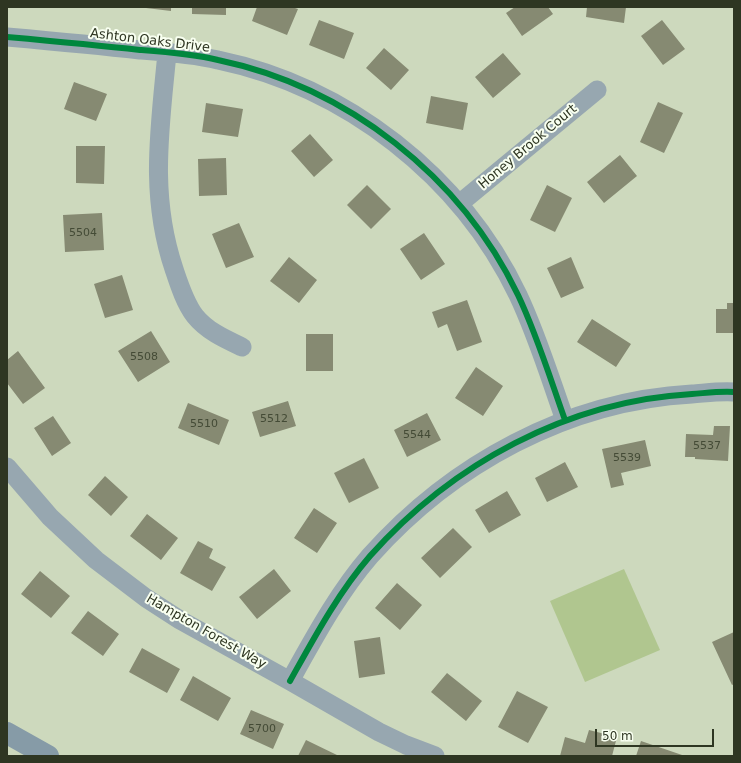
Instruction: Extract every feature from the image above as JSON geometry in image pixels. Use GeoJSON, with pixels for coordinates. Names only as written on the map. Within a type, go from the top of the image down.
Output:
{"type":"FeatureCollection","features":[{"type":"Feature","properties":{"kind":"main road"},"geometry":{"type":"LineString","coordinates":[[7,733],[48,756]]}},
{"type":"Feature","properties":{"kind":"street","name":"Ashton Oaks Drive"},"geometry":{"type":"LineString","coordinates":[[7,37],[167,53],[217,60],[250,68],[292,83],[331,101],[365,121],[402,148],[435,178],[459,204],[485,238],[518,294],[532,327],[565,420]]}},
{"type":"Feature","properties":{"kind":"street"},"geometry":{"type":"LineString","coordinates":[[167,53],[158,141],[160,211],[166,248],[178,282],[195,316],[216,334],[242,347]]}},
{"type":"Feature","properties":{"kind":"street","name":"Honey Brook Court"},"geometry":{"type":"LineString","coordinates":[[459,204],[597,90]]}},
{"type":"Feature","properties":{"kind":"street"},"geometry":{"type":"LineString","coordinates":[[290,681],[315,635],[342,593],[370,557],[403,522],[440,490],[482,461],[524,438],[565,420],[608,407],[671,395],[734,392]]}},
{"type":"Feature","properties":{"kind":"street","name":"Hampton Forest Way"},"geometry":{"type":"LineString","coordinates":[[7,467],[50,517],[96,560],[146,598],[180,620],[379,732],[406,745],[435,756]]}},
{"type":"Feature","properties":{"kind":"green space"},"geometry":{"type":"Polygon","coordinates":[[[624,569],[660,650],[585,682],[550,601],[624,569]]]}},
{"type":"Feature","properties":{"kind":"building"},"geometry":{"type":"Polygon","coordinates":[[[171,7],[171,11],[146,8],[171,7]]]}},
{"type":"Feature","properties":{"kind":"building"},"geometry":{"type":"Polygon","coordinates":[[[192,7],[226,7],[226,15],[192,14],[192,7]]]}},
{"type":"Feature","properties":{"kind":"building"},"geometry":{"type":"Polygon","coordinates":[[[257,7],[292,7],[298,9],[287,35],[252,21],[257,7]]]}},
{"type":"Feature","properties":{"kind":"building"},"geometry":{"type":"Polygon","coordinates":[[[515,7],[548,7],[553,14],[522,36],[506,13],[515,7]]]}},
{"type":"Feature","properties":{"kind":"building"},"geometry":{"type":"Polygon","coordinates":[[[587,7],[626,7],[624,23],[586,17],[587,7]]]}},
{"type":"Feature","properties":{"kind":"building"},"geometry":{"type":"Polygon","coordinates":[[[319,20],[354,33],[344,59],[309,45],[319,20]]]}},
{"type":"Feature","properties":{"kind":"building"},"geometry":{"type":"Polygon","coordinates":[[[662,20],[685,49],[663,65],[641,36],[662,20]]]}},
{"type":"Feature","properties":{"kind":"building"},"geometry":{"type":"Polygon","coordinates":[[[384,48],[409,70],[391,90],[366,68],[384,48]]]}},
{"type":"Feature","properties":{"kind":"building"},"geometry":{"type":"Polygon","coordinates":[[[503,53],[521,74],[493,98],[475,77],[503,53]]]}},
{"type":"Feature","properties":{"kind":"building"},"geometry":{"type":"Polygon","coordinates":[[[74,82],[107,94],[96,121],[64,109],[74,82]]]}},
{"type":"Feature","properties":{"kind":"building"},"geometry":{"type":"Polygon","coordinates":[[[431,96],[468,103],[463,130],[426,123],[431,96]]]}},
{"type":"Feature","properties":{"kind":"building"},"geometry":{"type":"Polygon","coordinates":[[[658,102],[683,113],[664,153],[640,142],[658,102]]]}},
{"type":"Feature","properties":{"kind":"building"},"geometry":{"type":"Polygon","coordinates":[[[206,103],[243,109],[238,137],[202,132],[206,103]]]}},
{"type":"Feature","properties":{"kind":"building"},"geometry":{"type":"Polygon","coordinates":[[[310,134],[333,160],[314,177],[291,151],[310,134]]]}},
{"type":"Feature","properties":{"kind":"building"},"geometry":{"type":"Polygon","coordinates":[[[76,146],[105,146],[104,184],[76,183],[76,146]]]}},
{"type":"Feature","properties":{"kind":"building"},"geometry":{"type":"Polygon","coordinates":[[[620,155],[637,176],[604,203],[587,182],[620,155]]]}},
{"type":"Feature","properties":{"kind":"building"},"geometry":{"type":"Polygon","coordinates":[[[226,158],[227,195],[199,196],[198,159],[226,158]]]}},
{"type":"Feature","properties":{"kind":"building"},"geometry":{"type":"Polygon","coordinates":[[[367,185],[391,209],[371,229],[347,205],[367,185]]]}},
{"type":"Feature","properties":{"kind":"building"},"geometry":{"type":"Polygon","coordinates":[[[547,185],[572,198],[555,232],[530,220],[547,185]]]}},
{"type":"Feature","properties":{"kind":"building"},"geometry":{"type":"Polygon","coordinates":[[[102,213],[104,250],[65,252],[63,215],[102,213]]]}},
{"type":"Feature","properties":{"kind":"building"},"geometry":{"type":"Polygon","coordinates":[[[239,223],[254,257],[226,268],[212,234],[239,223]]]}},
{"type":"Feature","properties":{"kind":"building"},"geometry":{"type":"Polygon","coordinates":[[[424,233],[445,264],[421,280],[400,249],[424,233]]]}},
{"type":"Feature","properties":{"kind":"building"},"geometry":{"type":"Polygon","coordinates":[[[289,257],[317,280],[299,303],[270,281],[289,257]]]}},
{"type":"Feature","properties":{"kind":"building"},"geometry":{"type":"Polygon","coordinates":[[[571,257],[584,288],[561,298],[547,268],[571,257]]]}},
{"type":"Feature","properties":{"kind":"building"},"geometry":{"type":"Polygon","coordinates":[[[122,275],[133,310],[105,318],[94,284],[122,275]]]}},
{"type":"Feature","properties":{"kind":"building"},"geometry":{"type":"Polygon","coordinates":[[[467,300],[482,342],[457,351],[447,324],[438,328],[432,312],[467,300]]]}},
{"type":"Feature","properties":{"kind":"building"},"geometry":{"type":"Polygon","coordinates":[[[727,303],[734,303],[734,333],[716,333],[716,309],[727,309],[727,303]]]}},
{"type":"Feature","properties":{"kind":"building"},"geometry":{"type":"Polygon","coordinates":[[[592,319],[631,344],[616,367],[577,342],[592,319]]]}},
{"type":"Feature","properties":{"kind":"building"},"geometry":{"type":"Polygon","coordinates":[[[151,331],[170,362],[138,382],[118,351],[151,331]]]}},
{"type":"Feature","properties":{"kind":"building"},"geometry":{"type":"Polygon","coordinates":[[[306,334],[333,334],[333,371],[306,371],[306,334]]]}},
{"type":"Feature","properties":{"kind":"building"},"geometry":{"type":"Polygon","coordinates":[[[18,351],[45,388],[23,404],[7,383],[7,360],[18,351]]]}},
{"type":"Feature","properties":{"kind":"building"},"geometry":{"type":"Polygon","coordinates":[[[476,367],[503,386],[483,416],[455,398],[476,367]]]}},
{"type":"Feature","properties":{"kind":"building"},"geometry":{"type":"Polygon","coordinates":[[[288,401],[296,426],[260,437],[252,412],[288,401]]]}},
{"type":"Feature","properties":{"kind":"building"},"geometry":{"type":"Polygon","coordinates":[[[188,403],[229,420],[219,445],[178,428],[188,403]]]}},
{"type":"Feature","properties":{"kind":"building"},"geometry":{"type":"Polygon","coordinates":[[[427,413],[441,440],[407,457],[394,430],[427,413]]]}},
{"type":"Feature","properties":{"kind":"building"},"geometry":{"type":"Polygon","coordinates":[[[53,416],[71,443],[52,456],[34,428],[53,416]]]}},
{"type":"Feature","properties":{"kind":"building"},"geometry":{"type":"Polygon","coordinates":[[[714,426],[730,426],[728,461],[685,457],[686,434],[713,435],[714,426]]]}},
{"type":"Feature","properties":{"kind":"building"},"geometry":{"type":"Polygon","coordinates":[[[645,440],[651,466],[621,473],[624,485],[611,488],[602,449],[645,440]]]}},
{"type":"Feature","properties":{"kind":"building"},"geometry":{"type":"Polygon","coordinates":[[[364,458],[379,488],[349,503],[334,473],[364,458]]]}},
{"type":"Feature","properties":{"kind":"building"},"geometry":{"type":"Polygon","coordinates":[[[565,462],[578,487],[547,502],[535,478],[565,462]]]}},
{"type":"Feature","properties":{"kind":"building"},"geometry":{"type":"Polygon","coordinates":[[[105,476],[128,497],[111,516],[88,495],[105,476]]]}},
{"type":"Feature","properties":{"kind":"building"},"geometry":{"type":"Polygon","coordinates":[[[507,491],[521,515],[489,533],[475,510],[507,491]]]}},
{"type":"Feature","properties":{"kind":"building"},"geometry":{"type":"Polygon","coordinates":[[[314,508],[337,523],[317,553],[294,538],[314,508]]]}},
{"type":"Feature","properties":{"kind":"building"},"geometry":{"type":"Polygon","coordinates":[[[147,514],[178,538],[161,560],[130,536],[147,514]]]}},
{"type":"Feature","properties":{"kind":"building"},"geometry":{"type":"Polygon","coordinates":[[[453,528],[472,547],[440,578],[421,558],[453,528]]]}},
{"type":"Feature","properties":{"kind":"building"},"geometry":{"type":"Polygon","coordinates":[[[198,541],[213,549],[209,558],[226,567],[212,591],[180,573],[198,541]]]}},
{"type":"Feature","properties":{"kind":"building"},"geometry":{"type":"Polygon","coordinates":[[[274,569],[291,591],[257,619],[239,597],[274,569]]]}},
{"type":"Feature","properties":{"kind":"building"},"geometry":{"type":"Polygon","coordinates":[[[40,571],[70,596],[51,618],[21,594],[40,571]]]}},
{"type":"Feature","properties":{"kind":"building"},"geometry":{"type":"Polygon","coordinates":[[[397,583],[422,605],[400,630],[375,608],[397,583]]]}},
{"type":"Feature","properties":{"kind":"building"},"geometry":{"type":"Polygon","coordinates":[[[88,611],[119,634],[103,656],[71,633],[88,611]]]}},
{"type":"Feature","properties":{"kind":"building"},"geometry":{"type":"Polygon","coordinates":[[[734,632],[734,684],[732,685],[712,642],[734,632]]]}},
{"type":"Feature","properties":{"kind":"building"},"geometry":{"type":"Polygon","coordinates":[[[380,637],[385,674],[359,678],[354,641],[380,637]]]}},
{"type":"Feature","properties":{"kind":"building"},"geometry":{"type":"Polygon","coordinates":[[[142,648],[180,669],[167,693],[129,672],[142,648]]]}},
{"type":"Feature","properties":{"kind":"building"},"geometry":{"type":"Polygon","coordinates":[[[447,673],[482,701],[466,721],[431,692],[447,673]]]}},
{"type":"Feature","properties":{"kind":"building"},"geometry":{"type":"Polygon","coordinates":[[[193,676],[231,698],[218,721],[180,700],[193,676]]]}},
{"type":"Feature","properties":{"kind":"building"},"geometry":{"type":"Polygon","coordinates":[[[517,691],[548,707],[528,743],[498,727],[517,691]]]}},
{"type":"Feature","properties":{"kind":"building"},"geometry":{"type":"Polygon","coordinates":[[[251,710],[284,724],[273,749],[240,734],[251,710]]]}},
{"type":"Feature","properties":{"kind":"building"},"geometry":{"type":"Polygon","coordinates":[[[589,730],[617,737],[612,756],[560,756],[565,737],[585,743],[589,730]]]}},
{"type":"Feature","properties":{"kind":"building"},"geometry":{"type":"Polygon","coordinates":[[[306,740],[339,756],[298,756],[306,740]]]}},
{"type":"Feature","properties":{"kind":"building"},"geometry":{"type":"Polygon","coordinates":[[[641,741],[685,756],[636,756],[641,741]]]}},
{"type":"Feature","properties":{"kind":"cycle path"},"geometry":{"type":"LineString","coordinates":[[7,37],[199,56],[218,60],[266,73],[311,91],[355,115],[395,143],[432,175],[465,212],[494,252],[525,310],[565,420]]}},
{"type":"Feature","properties":{"kind":"cycle path"},"geometry":{"type":"LineString","coordinates":[[290,681],[317,632],[337,600],[358,570],[370,556],[402,523],[437,493],[475,466],[515,443],[557,424],[600,409],[646,399],[692,394],[734,392]]}}]}
